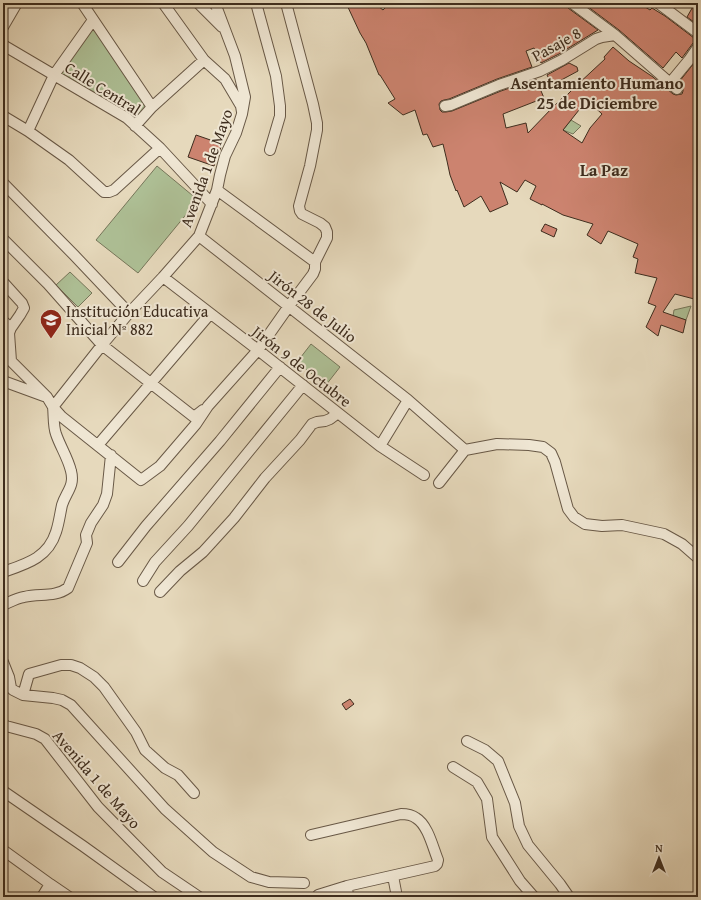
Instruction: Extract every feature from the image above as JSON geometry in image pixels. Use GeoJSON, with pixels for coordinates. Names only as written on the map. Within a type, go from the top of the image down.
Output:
{"type":"FeatureCollection","features":[{"type":"Feature","properties":{"kind":"street"},"geometry":{"type":"LineString","coordinates":[[3,27],[17,3]]}},
{"type":"Feature","properties":{"kind":"street"},"geometry":{"type":"LineString","coordinates":[[82,3],[152,107]]}},
{"type":"Feature","properties":{"kind":"street"},"geometry":{"type":"LineString","coordinates":[[163,3],[204,60],[225,79],[241,106],[242,114]]}},
{"type":"Feature","properties":{"kind":"street"},"geometry":{"type":"LineString","coordinates":[[198,3],[226,31]]}},
{"type":"Feature","properties":{"kind":"street","name":"Avenida 1 de Mayo"},"geometry":{"type":"LineString","coordinates":[[53,407],[129,313],[163,277],[198,236],[212,204],[225,156],[236,133],[242,114],[245,97],[236,56],[215,3]]}},
{"type":"Feature","properties":{"kind":"street"},"geometry":{"type":"LineString","coordinates":[[256,3],[273,62],[280,106],[280,116],[270,150]]}},
{"type":"Feature","properties":{"kind":"street"},"geometry":{"type":"LineString","coordinates":[[3,282],[22,302],[24,308],[20,315],[7,325],[9,333],[7,359],[47,397],[53,407],[62,416],[142,480],[160,466],[196,424],[208,406],[258,350],[288,306],[313,274],[316,269],[315,262],[327,238],[325,227],[302,214],[299,206],[310,166],[317,130],[317,122],[286,3]]}},
{"type":"Feature","properties":{"kind":"street"},"geometry":{"type":"LineString","coordinates":[[572,3],[615,35],[673,86],[698,47]]}},
{"type":"Feature","properties":{"kind":"street"},"geometry":{"type":"LineString","coordinates":[[658,3],[698,33]]}},
{"type":"Feature","properties":{"kind":"street"},"geometry":{"type":"LineString","coordinates":[[28,131],[54,75],[93,20]]}},
{"type":"Feature","properties":{"kind":"street","name":"Pasaje 8"},"geometry":{"type":"LineString","coordinates":[[445,106],[540,71],[562,60],[596,39],[615,35]]}},
{"type":"Feature","properties":{"kind":"street","name":"Calle Central"},"geometry":{"type":"LineString","coordinates":[[3,45],[127,118],[160,148],[212,204]]}},
{"type":"Feature","properties":{"kind":"street"},"geometry":{"type":"LineString","coordinates":[[135,126],[152,107],[204,60]]}},
{"type":"Feature","properties":{"kind":"street"},"geometry":{"type":"LineString","coordinates":[[3,116],[28,131],[69,160],[104,192],[114,190],[160,148]]}},
{"type":"Feature","properties":{"kind":"street"},"geometry":{"type":"LineString","coordinates":[[3,183],[129,313]]}},
{"type":"Feature","properties":{"kind":"street"},"geometry":{"type":"LineString","coordinates":[[217,190],[315,262]]}},
{"type":"Feature","properties":{"kind":"street","name":"Jirón 28 de Julio"},"geometry":{"type":"LineString","coordinates":[[198,236],[408,400],[466,450]]}},
{"type":"Feature","properties":{"kind":"street"},"geometry":{"type":"LineString","coordinates":[[3,239],[48,284],[102,345],[194,417],[208,406]]}},
{"type":"Feature","properties":{"kind":"street","name":"Jirón 9 de Octubre"},"geometry":{"type":"LineString","coordinates":[[163,277],[380,446],[424,475]]}},
{"type":"Feature","properties":{"kind":"street"},"geometry":{"type":"LineString","coordinates":[[98,445],[210,314]]}},
{"type":"Feature","properties":{"kind":"street"},"geometry":{"type":"LineString","coordinates":[[118,562],[146,526],[215,447],[280,367]]}},
{"type":"Feature","properties":{"kind":"street"},"geometry":{"type":"LineString","coordinates":[[3,381],[47,397]]}},
{"type":"Feature","properties":{"kind":"street"},"geometry":{"type":"LineString","coordinates":[[143,581],[156,562],[188,526],[303,385]]}},
{"type":"Feature","properties":{"kind":"street"},"geometry":{"type":"LineString","coordinates":[[380,446],[408,400]]}},
{"type":"Feature","properties":{"kind":"street"},"geometry":{"type":"LineString","coordinates":[[3,572],[30,562],[50,547],[56,533],[63,504],[72,483],[71,471],[56,432],[53,407]]}},
{"type":"Feature","properties":{"kind":"street"},"geometry":{"type":"LineString","coordinates":[[160,592],[180,571],[203,552],[234,518],[265,478],[300,440],[312,424],[330,419],[338,413]]}},
{"type":"Feature","properties":{"kind":"street"},"geometry":{"type":"LineString","coordinates":[[439,483],[466,450],[497,444],[543,447],[551,453],[555,462],[568,509],[574,517],[585,524],[602,526],[622,525],[664,534],[682,544],[698,558]]}},
{"type":"Feature","properties":{"kind":"street"},"geometry":{"type":"LineString","coordinates":[[3,605],[24,597],[54,594],[62,592],[68,588],[86,542],[86,535],[103,505],[107,494],[110,455]]}},
{"type":"Feature","properties":{"kind":"street"},"geometry":{"type":"LineString","coordinates":[[3,662],[9,677],[11,688],[13,690],[23,695],[62,700],[71,705],[165,810],[213,852],[251,877],[269,882],[304,882]]}},
{"type":"Feature","properties":{"kind":"street"},"geometry":{"type":"LineString","coordinates":[[23,695],[29,674],[61,665],[71,665],[80,668],[94,677],[104,687],[136,732],[145,750],[165,768],[178,775],[194,793]]}},
{"type":"Feature","properties":{"kind":"street","name":"Avenida 1 de Mayo"},"geometry":{"type":"LineString","coordinates":[[3,724],[36,734],[45,739],[102,811],[162,872],[199,897]]}},
{"type":"Feature","properties":{"kind":"street"},"geometry":{"type":"LineString","coordinates":[[467,741],[485,750],[498,761],[515,803],[519,826],[528,845],[569,897]]}},
{"type":"Feature","properties":{"kind":"street"},"geometry":{"type":"LineString","coordinates":[[453,767],[477,782],[487,799],[492,837],[520,881],[534,897]]}},
{"type":"Feature","properties":{"kind":"street"},"geometry":{"type":"LineString","coordinates":[[3,791],[154,897]]}},
{"type":"Feature","properties":{"kind":"street"},"geometry":{"type":"LineString","coordinates":[[311,835],[401,814],[410,815],[417,818],[425,828],[438,860],[435,866],[347,886],[318,895],[317,897]]}},
{"type":"Feature","properties":{"kind":"street"},"geometry":{"type":"LineString","coordinates":[[3,850],[69,897]]}},
{"type":"Feature","properties":{"kind":"street"},"geometry":{"type":"LineString","coordinates":[[393,876],[397,897]]}},
{"type":"Feature","properties":{"kind":"street"},"geometry":{"type":"LineString","coordinates":[[42,897],[50,884]]}},
{"type":"Feature","properties":{"kind":"street"},"geometry":{"type":"LineString","coordinates":[[347,886],[348,897]]}},
{"type":"Feature","properties":{"kind":"green space"},"geometry":{"type":"Polygon","coordinates":[[[93,26],[148,107],[135,120],[61,74],[93,26]]]}},
{"type":"Feature","properties":{"kind":"green space"},"geometry":{"type":"Polygon","coordinates":[[[571,120],[581,126],[573,134],[563,130],[571,120]]]}},
{"type":"Feature","properties":{"kind":"green space"},"geometry":{"type":"Polygon","coordinates":[[[157,166],[198,200],[138,273],[96,240],[157,166]]]}},
{"type":"Feature","properties":{"kind":"green space"},"geometry":{"type":"Polygon","coordinates":[[[70,272],[92,293],[78,307],[56,285],[70,272]]]}},
{"type":"Feature","properties":{"kind":"green space"},"geometry":{"type":"Polygon","coordinates":[[[691,306],[686,320],[673,316],[674,310],[691,306]]]}},
{"type":"Feature","properties":{"kind":"green space"},"geometry":{"type":"Polygon","coordinates":[[[311,344],[340,367],[326,385],[297,362],[311,344]]]}},
{"type":"Feature","properties":{"kind":"building"},"geometry":{"type":"Polygon","coordinates":[[[346,3],[374,3],[383,10],[390,3],[566,3],[568,8],[598,30],[559,54],[541,63],[534,48],[526,51],[532,67],[441,101],[439,104],[442,112],[452,111],[501,91],[536,79],[544,98],[503,114],[506,128],[526,123],[528,133],[566,94],[567,95],[605,59],[604,57],[613,47],[629,61],[676,95],[682,94],[683,87],[679,82],[698,58],[698,300],[675,294],[663,312],[686,320],[683,333],[661,325],[658,336],[646,327],[656,306],[648,303],[657,278],[635,273],[638,259],[633,257],[638,244],[608,231],[601,244],[587,235],[593,224],[563,215],[530,199],[536,186],[525,180],[517,192],[500,182],[508,204],[490,212],[481,196],[464,207],[450,175],[443,144],[433,147],[427,134],[423,135],[415,110],[403,115],[388,103],[395,99],[379,75],[366,43],[346,3]],[[587,100],[563,130],[582,143],[590,128],[602,114],[587,100]]]}},
{"type":"Feature","properties":{"kind":"building"},"geometry":{"type":"Polygon","coordinates":[[[583,3],[639,3],[650,10],[652,8],[665,16],[694,38],[698,39],[698,41],[693,43],[682,58],[676,52],[663,68],[619,30],[583,3]]]}},
{"type":"Feature","properties":{"kind":"building"},"geometry":{"type":"Polygon","coordinates":[[[695,3],[698,3],[698,25],[687,17],[695,3]]]}},
{"type":"Feature","properties":{"kind":"building"},"geometry":{"type":"Polygon","coordinates":[[[569,63],[577,67],[578,71],[552,85],[547,75],[569,63]]]}},
{"type":"Feature","properties":{"kind":"building"},"geometry":{"type":"Polygon","coordinates":[[[196,135],[222,144],[214,166],[188,157],[196,135]]]}},
{"type":"Feature","properties":{"kind":"building"},"geometry":{"type":"Polygon","coordinates":[[[545,224],[557,229],[554,237],[541,231],[545,224]]]}},
{"type":"Feature","properties":{"kind":"building"},"geometry":{"type":"Polygon","coordinates":[[[350,699],[354,704],[346,710],[342,704],[350,699]]]}},
{"type":"Feature","properties":{"kind":"place","name":"Institución Educativa Inicial Nº 882"},"geometry":{"type":"Point","coordinates":[51,340]}},
{"type":"Feature","properties":{"kind":"district","name":"Asentamiento Humano 25 de Diciembre"},"geometry":{"type":"Point","coordinates":[597,92]}},
{"type":"Feature","properties":{"kind":"district","name":"La Paz"},"geometry":{"type":"Point","coordinates":[604,169]}}]}
